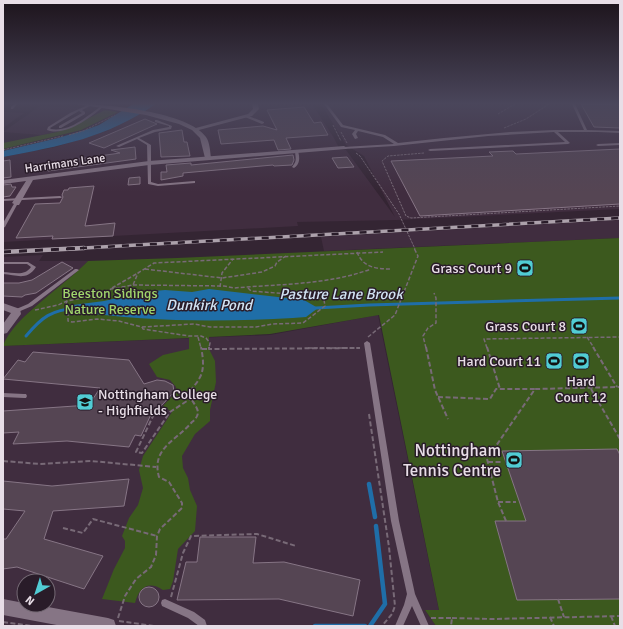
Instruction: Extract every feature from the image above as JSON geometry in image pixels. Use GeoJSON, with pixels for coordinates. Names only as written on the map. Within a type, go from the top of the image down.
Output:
{"type":"FeatureCollection","features":[{"type":"Feature","properties":{"kind":"street"},"geometry":{"type":"LineString","coordinates":[[200,133],[204,138],[208,158]]}},
{"type":"Feature","properties":{"kind":"street","name":"Harrimans Lane"},"geometry":{"type":"LineString","coordinates":[[3,182],[30,180],[97,169],[149,163],[345,146]]}},
{"type":"Feature","properties":{"kind":"street"},"geometry":{"type":"LineString","coordinates":[[17,201],[30,180]]}},
{"type":"Feature","properties":{"kind":"street"},"geometry":{"type":"LineString","coordinates":[[3,306],[16,312],[3,331]]}},
{"type":"Feature","properties":{"kind":"street"},"geometry":{"type":"LineString","coordinates":[[3,607],[108,626]]}},
{"type":"Feature","properties":{"kind":"lane"},"geometry":{"type":"LineString","coordinates":[[118,146],[149,133]]}},
{"type":"Feature","properties":{"kind":"lane"},"geometry":{"type":"LineString","coordinates":[[354,133],[355,137],[362,136]]}},
{"type":"Feature","properties":{"kind":"lane"},"geometry":{"type":"LineString","coordinates":[[354,147],[366,150],[390,148],[397,144],[384,136],[372,133]]}},
{"type":"Feature","properties":{"kind":"lane","name":"Harrimans Lane"},"geometry":{"type":"LineString","coordinates":[[345,146],[391,145],[511,133]]}},
{"type":"Feature","properties":{"kind":"lane"},"geometry":{"type":"LineString","coordinates":[[430,150],[568,143],[558,133]]}},
{"type":"Feature","properties":{"kind":"lane"},"geometry":{"type":"LineString","coordinates":[[138,138],[149,145],[149,183],[158,185],[194,182]]}},
{"type":"Feature","properties":{"kind":"lane"},"geometry":{"type":"LineString","coordinates":[[442,139],[450,149]]}},
{"type":"Feature","properties":{"kind":"lane","name":"Harrimans Lane"},"geometry":{"type":"LineString","coordinates":[[345,146],[371,143],[397,144]]}},
{"type":"Feature","properties":{"kind":"lane"},"geometry":{"type":"LineString","coordinates":[[598,145],[620,144]]}},
{"type":"Feature","properties":{"kind":"lane"},"geometry":{"type":"LineString","coordinates":[[360,149],[387,147],[391,145]]}},
{"type":"Feature","properties":{"kind":"lane"},"geometry":{"type":"LineString","coordinates":[[294,167],[298,162],[296,151]]}},
{"type":"Feature","properties":{"kind":"lane"},"geometry":{"type":"LineString","coordinates":[[3,200],[17,201],[60,197]]}},
{"type":"Feature","properties":{"kind":"lane"},"geometry":{"type":"LineString","coordinates":[[3,227],[17,201]]}},
{"type":"Feature","properties":{"kind":"lane"},"geometry":{"type":"LineString","coordinates":[[3,263],[28,263],[34,267],[29,272],[20,275],[3,272]]}},
{"type":"Feature","properties":{"kind":"lane"},"geometry":{"type":"LineString","coordinates":[[16,312],[30,305],[77,270]]}},
{"type":"Feature","properties":{"kind":"lane"},"geometry":{"type":"LineString","coordinates":[[365,342],[395,521],[411,594],[424,626]]}},
{"type":"Feature","properties":{"kind":"lane"},"geometry":{"type":"LineString","coordinates":[[3,395],[24,396]]}},
{"type":"Feature","properties":{"kind":"lane"},"geometry":{"type":"LineString","coordinates":[[400,626],[411,594]]}},
{"type":"Feature","properties":{"kind":"lane"},"geometry":{"type":"LineString","coordinates":[[168,601],[191,615],[202,623],[203,626]]}},
{"type":"Feature","properties":{"kind":"path"},"geometry":{"type":"LineString","coordinates":[[338,133],[345,146]]}},
{"type":"Feature","properties":{"kind":"path"},"geometry":{"type":"LineString","coordinates":[[340,133],[345,146]]}},
{"type":"Feature","properties":{"kind":"path"},"geometry":{"type":"LineString","coordinates":[[430,150],[424,153],[388,156],[382,161],[406,216],[411,218],[620,206]]}},
{"type":"Feature","properties":{"kind":"path"},"geometry":{"type":"LineString","coordinates":[[202,349],[361,348],[365,342],[395,315],[418,260],[417,253],[399,214],[360,156]]}},
{"type":"Feature","properties":{"kind":"path"},"geometry":{"type":"LineString","coordinates":[[16,312],[58,305],[67,301],[101,294],[154,263],[356,252],[383,252]]}},
{"type":"Feature","properties":{"kind":"path"},"geometry":{"type":"LineString","coordinates":[[356,252],[359,260],[371,269]]}},
{"type":"Feature","properties":{"kind":"path"},"geometry":{"type":"LineString","coordinates":[[143,269],[222,278],[262,272],[275,266],[277,262],[286,256]]}},
{"type":"Feature","properties":{"kind":"path"},"geometry":{"type":"LineString","coordinates":[[220,286],[222,273],[233,259]]}},
{"type":"Feature","properties":{"kind":"path"},"geometry":{"type":"LineString","coordinates":[[111,289],[133,285],[220,286],[234,288],[315,281],[360,273],[371,269],[392,269]]}},
{"type":"Feature","properties":{"kind":"path"},"geometry":{"type":"LineString","coordinates":[[133,285],[138,273]]}},
{"type":"Feature","properties":{"kind":"path"},"geometry":{"type":"LineString","coordinates":[[142,327],[194,324],[210,327],[256,327],[272,324],[303,323],[325,306],[324,300],[314,296],[251,291],[246,287]]}},
{"type":"Feature","properties":{"kind":"path"},"geometry":{"type":"LineString","coordinates":[[434,292],[436,298],[436,323],[428,328],[423,336],[435,390],[448,419]]}},
{"type":"Feature","properties":{"kind":"path"},"geometry":{"type":"LineString","coordinates":[[67,301],[65,307],[68,314],[67,319],[72,322],[107,320],[125,322],[144,329],[206,338],[210,343],[210,349]]}},
{"type":"Feature","properties":{"kind":"path"},"geometry":{"type":"LineString","coordinates":[[154,626],[117,620],[125,596],[136,579],[151,567],[156,555],[157,536],[160,529],[179,512],[182,503],[169,482],[159,477],[156,467],[158,456],[161,451],[194,422],[198,416],[198,411],[190,399],[190,390],[202,373],[202,349],[198,337]]}},
{"type":"Feature","properties":{"kind":"path"},"geometry":{"type":"LineString","coordinates":[[587,337],[619,388]]}},
{"type":"Feature","properties":{"kind":"path"},"geometry":{"type":"LineString","coordinates":[[500,389],[484,339],[620,337]]}},
{"type":"Feature","properties":{"kind":"path"},"geometry":{"type":"LineString","coordinates":[[438,397],[490,399],[496,388],[619,388]]}},
{"type":"Feature","properties":{"kind":"path"},"geometry":{"type":"LineString","coordinates":[[591,388],[620,439]]}},
{"type":"Feature","properties":{"kind":"path"},"geometry":{"type":"LineString","coordinates":[[506,521],[498,502],[487,459],[535,389]]}},
{"type":"Feature","properties":{"kind":"path"},"geometry":{"type":"LineString","coordinates":[[154,414],[136,452],[142,453],[170,412],[190,399]]}},
{"type":"Feature","properties":{"kind":"path"},"geometry":{"type":"LineString","coordinates":[[369,411],[389,547],[395,606],[392,614],[382,626]]}},
{"type":"Feature","properties":{"kind":"path"},"geometry":{"type":"LineString","coordinates":[[3,461],[40,464],[91,461],[156,467]]}},
{"type":"Feature","properties":{"kind":"path"},"geometry":{"type":"LineString","coordinates":[[488,462],[501,462]]}},
{"type":"Feature","properties":{"kind":"path"},"geometry":{"type":"LineString","coordinates":[[498,502],[516,502]]}},
{"type":"Feature","properties":{"kind":"path"},"geometry":{"type":"LineString","coordinates":[[63,528],[82,533],[93,519],[157,536]]}},
{"type":"Feature","properties":{"kind":"path"},"geometry":{"type":"LineString","coordinates":[[168,601],[182,553],[191,536],[257,534],[296,546]]}},
{"type":"Feature","properties":{"kind":"path"},"geometry":{"type":"LineString","coordinates":[[558,599],[564,617]]}},
{"type":"Feature","properties":{"kind":"path"},"geometry":{"type":"LineString","coordinates":[[611,616],[615,626]]}},
{"type":"Feature","properties":{"kind":"path"},"geometry":{"type":"LineString","coordinates":[[452,618],[481,619],[620,616]]}},
{"type":"Feature","properties":{"kind":"path"},"geometry":{"type":"LineString","coordinates":[[550,617],[554,626]]}},
{"type":"Feature","properties":{"kind":"path"},"geometry":{"type":"LineString","coordinates":[[3,622],[32,626]]}},
{"type":"Feature","properties":{"kind":"shaded area"},"geometry":{"type":"Polygon","coordinates":[[[20,133],[50,133],[41,135],[20,133]]]}},
{"type":"Feature","properties":{"kind":"shaded area"},"geometry":{"type":"Polygon","coordinates":[[[99,133],[331,133],[340,150],[346,150],[395,217],[364,156],[346,145],[339,133],[620,133],[620,209],[397,220],[297,222],[298,226],[3,242],[3,157],[56,147],[99,133]]]}},
{"type":"Feature","properties":{"kind":"shaded area"},"geometry":{"type":"Polygon","coordinates":[[[620,220],[620,238],[324,251],[321,237],[620,220]]]}},
{"type":"Feature","properties":{"kind":"shaded area"},"geometry":{"type":"Polygon","coordinates":[[[43,255],[39,261],[88,261],[79,271],[31,310],[19,323],[3,345],[3,257],[43,255]]]}},
{"type":"Feature","properties":{"kind":"shaded area"},"geometry":{"type":"Polygon","coordinates":[[[378,315],[439,611],[425,610],[436,626],[3,626],[3,346],[270,335],[378,315]]]}},
{"type":"Feature","properties":{"kind":"green space"},"geometry":{"type":"Polygon","coordinates":[[[50,133],[67,133],[3,149],[3,143],[50,133]]]}},
{"type":"Feature","properties":{"kind":"green space","name":"Beeston Sidings Nature Reserve"},"geometry":{"type":"Polygon","coordinates":[[[620,238],[620,626],[436,626],[425,610],[439,610],[379,315],[270,334],[209,337],[209,349],[215,361],[216,382],[210,410],[210,421],[195,434],[182,456],[183,468],[188,478],[190,490],[197,506],[195,531],[178,549],[173,581],[170,589],[163,590],[153,586],[145,587],[139,593],[135,603],[102,599],[114,569],[125,548],[125,541],[122,536],[129,518],[138,505],[143,488],[139,470],[143,456],[172,412],[163,406],[175,393],[176,387],[170,380],[157,377],[149,364],[163,355],[189,349],[189,338],[3,346],[17,324],[28,313],[88,261],[620,238]]]}},
{"type":"Feature","properties":{"kind":"water"},"geometry":{"type":"Polygon","coordinates":[[[73,133],[100,133],[44,149],[3,157],[3,151],[73,133]]]}},
{"type":"Feature","properties":{"kind":"water","name":"Dunkirk Pond"},"geometry":{"type":"Polygon","coordinates":[[[209,289],[304,300],[318,308],[306,317],[238,320],[155,319],[100,315],[73,311],[73,305],[104,301],[144,292],[165,290],[192,292],[209,289]]]}},
{"type":"Feature","properties":{"kind":"building"},"geometry":{"type":"Polygon","coordinates":[[[112,133],[136,133],[104,148],[89,143],[112,133]]]}},
{"type":"Feature","properties":{"kind":"building"},"geometry":{"type":"Polygon","coordinates":[[[159,133],[183,133],[184,142],[187,142],[190,156],[161,157],[159,133]]]}},
{"type":"Feature","properties":{"kind":"building"},"geometry":{"type":"Polygon","coordinates":[[[219,133],[327,133],[328,135],[286,138],[291,149],[278,150],[274,140],[221,144],[219,133]]]}},
{"type":"Feature","properties":{"kind":"building"},"geometry":{"type":"Polygon","coordinates":[[[135,147],[136,159],[48,171],[44,164],[120,153],[111,150],[135,147]]]}},
{"type":"Feature","properties":{"kind":"building"},"geometry":{"type":"Polygon","coordinates":[[[620,149],[620,204],[420,216],[391,161],[493,156],[489,152],[513,151],[516,154],[620,149]]]}},
{"type":"Feature","properties":{"kind":"building"},"geometry":{"type":"Polygon","coordinates":[[[293,155],[294,160],[292,165],[273,165],[183,173],[183,176],[161,180],[161,172],[167,172],[166,165],[191,163],[191,165],[293,155]]]}},
{"type":"Feature","properties":{"kind":"building"},"geometry":{"type":"Polygon","coordinates":[[[347,157],[354,167],[338,168],[332,158],[347,157]]]}},
{"type":"Feature","properties":{"kind":"building"},"geometry":{"type":"Polygon","coordinates":[[[10,160],[11,177],[3,178],[3,161],[10,160]]]}},
{"type":"Feature","properties":{"kind":"building"},"geometry":{"type":"Polygon","coordinates":[[[140,177],[140,184],[128,185],[129,178],[140,177]]]}},
{"type":"Feature","properties":{"kind":"building"},"geometry":{"type":"Polygon","coordinates":[[[11,184],[12,187],[16,187],[10,196],[3,197],[3,185],[11,184]]]}},
{"type":"Feature","properties":{"kind":"building"},"geometry":{"type":"Polygon","coordinates":[[[94,186],[85,226],[115,223],[113,236],[52,239],[53,236],[16,238],[35,204],[60,203],[64,190],[68,190],[69,188],[94,186]]]}},
{"type":"Feature","properties":{"kind":"building"},"geometry":{"type":"Polygon","coordinates":[[[62,262],[73,268],[36,293],[22,297],[3,296],[3,283],[19,283],[32,280],[62,262]]]}},
{"type":"Feature","properties":{"kind":"building"},"geometry":{"type":"Polygon","coordinates":[[[33,352],[129,360],[144,384],[157,380],[165,381],[173,385],[174,392],[162,405],[153,410],[141,436],[135,435],[129,447],[67,441],[13,444],[19,432],[3,433],[3,411],[89,405],[100,388],[3,379],[18,360],[25,362],[33,352]]]}},
{"type":"Feature","properties":{"kind":"building","name":"Nottingham Tennis Centre"},"geometry":{"type":"Polygon","coordinates":[[[617,449],[620,455],[620,599],[517,600],[495,521],[526,521],[502,451],[617,449]]]}},
{"type":"Feature","properties":{"kind":"building"},"geometry":{"type":"Polygon","coordinates":[[[129,479],[124,506],[53,511],[44,539],[103,556],[84,589],[56,580],[56,573],[35,573],[17,567],[3,569],[3,539],[6,539],[25,511],[3,509],[3,481],[52,486],[129,479]]]}},
{"type":"Feature","properties":{"kind":"building"},"geometry":{"type":"Polygon","coordinates":[[[200,537],[256,537],[253,563],[284,562],[360,580],[353,616],[279,599],[177,600],[186,562],[197,562],[200,537]]]}},
{"type":"Feature","properties":{"kind":"building"},"geometry":{"type":"Polygon","coordinates":[[[149,587],[156,590],[159,597],[156,604],[149,607],[142,604],[139,597],[142,590],[149,587]]]}},
{"type":"Feature","properties":{"kind":"waterway","name":"Pasture Lane Brook"},"geometry":{"type":"LineString","coordinates":[[316,308],[369,305],[620,298]]}},
{"type":"Feature","properties":{"kind":"waterway","name":"Pasture Lane Brook"},"geometry":{"type":"LineString","coordinates":[[26,336],[42,319],[60,311],[77,308]]}},
{"type":"Feature","properties":{"kind":"waterway"},"geometry":{"type":"LineString","coordinates":[[369,484],[375,517]]}},
{"type":"Feature","properties":{"kind":"waterway"},"geometry":{"type":"LineString","coordinates":[[370,626],[385,604],[376,526]]}},
{"type":"Feature","properties":{"kind":"waterway"},"geometry":{"type":"LineString","coordinates":[[315,626],[365,626]]}},
{"type":"Feature","properties":{"kind":"railway"},"geometry":{"type":"LineString","coordinates":[[83,248],[620,218]]}},
{"type":"Feature","properties":{"kind":"railway"},"geometry":{"type":"LineString","coordinates":[[3,252],[83,248]]}},
{"type":"Feature","properties":{"kind":"railway"},"geometry":{"type":"LineString","coordinates":[[66,249],[83,248]]}},
{"type":"Feature","properties":{"kind":"place","name":"Grass Court 9"},"geometry":{"type":"Point","coordinates":[525,268]}},
{"type":"Feature","properties":{"kind":"place","name":"Grass Court 8"},"geometry":{"type":"Point","coordinates":[579,326]}},
{"type":"Feature","properties":{"kind":"place","name":"Hard Court 11"},"geometry":{"type":"Point","coordinates":[554,361]}},
{"type":"Feature","properties":{"kind":"place","name":"Hard Court 12"},"geometry":{"type":"Point","coordinates":[581,361]}},
{"type":"Feature","properties":{"kind":"place","name":"Nottingham College - Highfields"},"geometry":{"type":"Point","coordinates":[85,402]}},
{"type":"Feature","properties":{"kind":"place","name":"Nottingham Tennis Centre"},"geometry":{"type":"Point","coordinates":[514,460]}}]}
